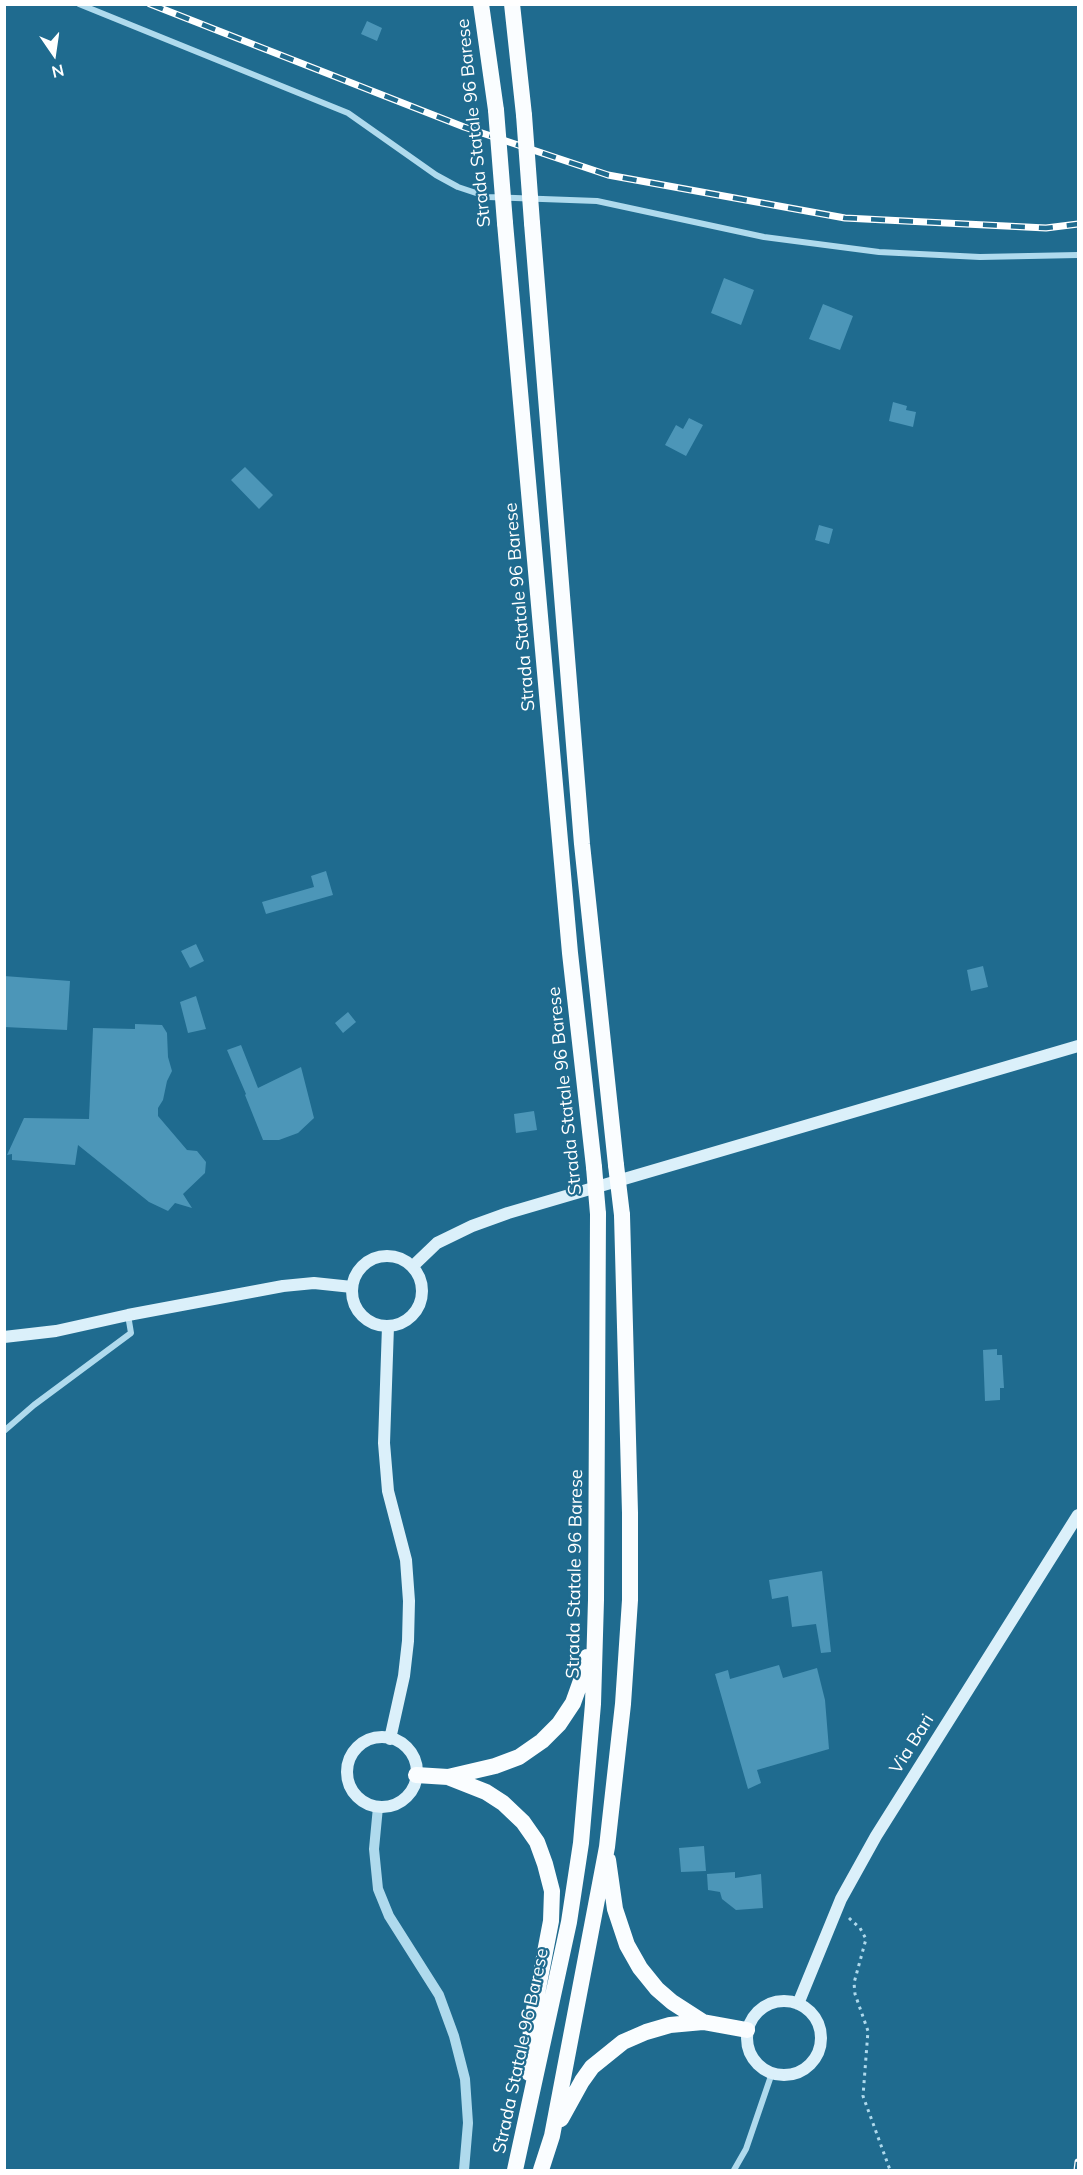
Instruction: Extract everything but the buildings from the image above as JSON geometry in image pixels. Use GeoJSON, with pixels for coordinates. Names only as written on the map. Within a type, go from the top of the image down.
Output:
{"type":"FeatureCollection","features":[{"type":"Feature","properties":{"kind":"highway","name":"Strada Statale 96 Barese"},"geometry":{"type":"LineString","coordinates":[[481,4],[496,110],[570,953],[598,1214],[596,1600],[593,1704],[581,1843],[569,1922],[515,2170]]}},
{"type":"Feature","properties":{"kind":"highway"},"geometry":{"type":"LineString","coordinates":[[512,4],[524,116],[582,844],[622,1215],[630,1513],[630,1600],[623,1704],[607,1847],[552,2136],[541,2170]]}},
{"type":"Feature","properties":{"kind":"highway"},"geometry":{"type":"LineString","coordinates":[[417,1775],[448,1777],[495,1766],[519,1757],[542,1741],[559,1724],[573,1703],[584,1675],[596,1600]]}},
{"type":"Feature","properties":{"kind":"highway"},"geometry":{"type":"LineString","coordinates":[[448,1777],[486,1792],[503,1803],[524,1822],[537,1842],[552,1891],[551,1922],[531,2025],[526,2123]]}},
{"type":"Feature","properties":{"kind":"highway"},"geometry":{"type":"LineString","coordinates":[[607,1847],[615,1909],[640,1968],[657,1989],[672,2002],[703,2022]]}},
{"type":"Feature","properties":{"kind":"highway"},"geometry":{"type":"LineString","coordinates":[[552,2136],[582,2081],[608,2053],[623,2042],[670,2025],[703,2022],[747,2030]]}},
{"type":"Feature","properties":{"kind":"main road"},"geometry":{"type":"LineString","coordinates":[[413,1266],[437,1243],[472,1226],[508,1213],[1078,1046]]}},
{"type":"Feature","properties":{"kind":"main road"},"geometry":{"type":"LineString","coordinates":[[393,1256],[404,1259],[413,1266],[420,1276],[423,1287],[422,1299],[410,1318],[400,1324],[388,1326],[376,1325],[365,1319],[357,1310],[352,1299],[355,1275],[361,1266],[370,1259],[393,1256]]}},
{"type":"Feature","properties":{"kind":"main road"},"geometry":{"type":"LineString","coordinates":[[4,1337],[57,1331],[128,1315],[283,1286],[314,1283],[352,1287]]}},
{"type":"Feature","properties":{"kind":"main road"},"geometry":{"type":"LineString","coordinates":[[388,1326],[384,1443],[388,1491],[406,1560],[409,1601],[404,1676],[390,1739]]}},
{"type":"Feature","properties":{"kind":"main road","name":"Via Bari"},"geometry":{"type":"LineString","coordinates":[[798,2004],[837,1909],[876,1836],[1078,1515]]}},
{"type":"Feature","properties":{"kind":"main road"},"geometry":{"type":"LineString","coordinates":[[390,1739],[407,1749],[412,1756],[417,1775],[408,1795],[389,1806],[378,1807],[368,1804],[352,1791],[347,1772],[348,1761],[353,1752],[370,1740],[390,1739]]}},
{"type":"Feature","properties":{"kind":"main road"},"geometry":{"type":"LineString","coordinates":[[777,2001],[798,2004],[808,2010],[820,2029],[821,2040],[818,2050],[813,2061],[805,2068],[783,2075],[772,2073],[755,2061],[749,2051],[747,2030],[758,2011],[767,2005],[777,2001]]}},
{"type":"Feature","properties":{"kind":"street"},"geometry":{"type":"LineString","coordinates":[[79,4],[348,113],[436,175],[458,187],[488,197],[597,201],[764,237],[879,252],[980,257],[1078,255]]}},
{"type":"Feature","properties":{"kind":"street"},"geometry":{"type":"LineString","coordinates":[[4,1431],[34,1405],[131,1333],[128,1315]]}},
{"type":"Feature","properties":{"kind":"street"},"geometry":{"type":"LineString","coordinates":[[378,1807],[374,1849],[378,1888],[389,1916],[439,1995],[454,2036],[465,2079],[468,2123],[464,2170]]}},
{"type":"Feature","properties":{"kind":"street"},"geometry":{"type":"LineString","coordinates":[[734,2170],[746,2149],[772,2073]]}},
{"type":"Feature","properties":{"kind":"path"},"geometry":{"type":"LineString","coordinates":[[837,1909],[865,1934],[864,1948],[854,1983],[855,1994],[868,2031],[863,2096],[890,2170]]}},
{"type":"Feature","properties":{"kind":"railway"},"geometry":{"type":"LineString","coordinates":[[150,4],[464,127],[608,175],[845,218],[1046,228],[1078,224]]}},
{"type":"Feature","properties":{"kind":"railway"},"geometry":{"type":"LineString","coordinates":[[1077,2170],[1078,2162]]}}]}
